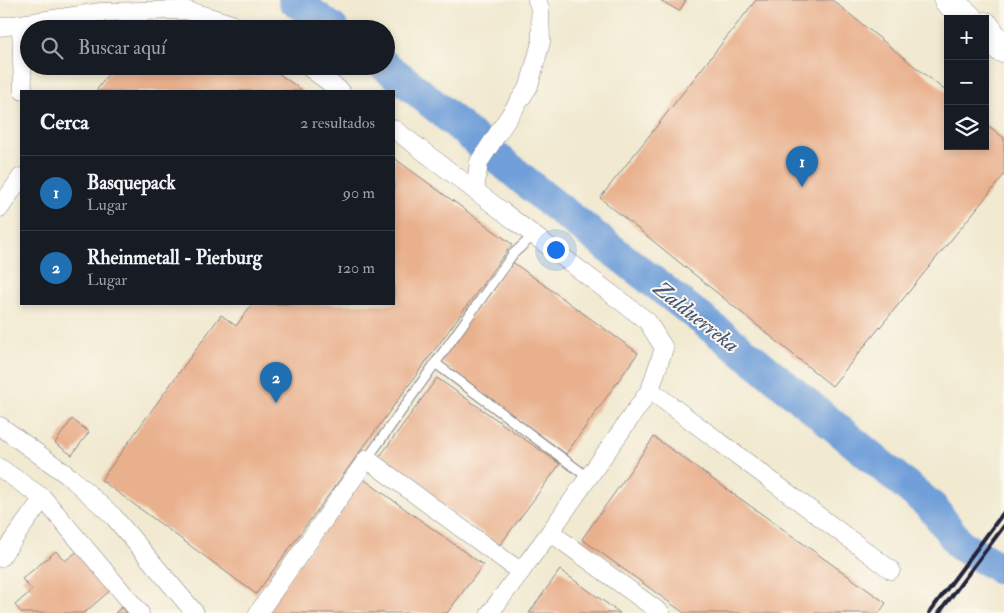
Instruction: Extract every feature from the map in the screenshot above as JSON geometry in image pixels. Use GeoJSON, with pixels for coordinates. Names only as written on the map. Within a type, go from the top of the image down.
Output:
{"type":"FeatureCollection","features":[{"type":"Feature","properties":{"kind":"highway"},"geometry":{"type":"LineString","coordinates":[[948,0],[965,15]]}},
{"type":"Feature","properties":{"kind":"highway"},"geometry":{"type":"LineString","coordinates":[[967,0],[977,15]]}},
{"type":"Feature","properties":{"kind":"highway"},"geometry":{"type":"LineString","coordinates":[[989,32],[997,44]]}},
{"type":"Feature","properties":{"kind":"street"},"geometry":{"type":"LineString","coordinates":[[475,190],[479,162],[529,86],[532,77],[541,42],[540,8],[537,0]]}},
{"type":"Feature","properties":{"kind":"street"},"geometry":{"type":"LineString","coordinates":[[48,20],[101,12],[186,10],[219,20]]}},
{"type":"Feature","properties":{"kind":"street"},"geometry":{"type":"LineString","coordinates":[[0,27],[20,24]]}},
{"type":"Feature","properties":{"kind":"street"},"geometry":{"type":"LineString","coordinates":[[23,75],[23,90]]}},
{"type":"Feature","properties":{"kind":"street"},"geometry":{"type":"LineString","coordinates":[[319,75],[340,90]]}},
{"type":"Feature","properties":{"kind":"street"},"geometry":{"type":"LineString","coordinates":[[395,130],[647,321],[664,348],[650,390],[589,478],[490,613]]}},
{"type":"Feature","properties":{"kind":"street"},"geometry":{"type":"LineString","coordinates":[[0,208],[20,178]]}},
{"type":"Feature","properties":{"kind":"street"},"geometry":{"type":"LineString","coordinates":[[650,390],[890,570]]}},
{"type":"Feature","properties":{"kind":"street"},"geometry":{"type":"LineString","coordinates":[[0,426],[70,477],[113,516],[195,613]]}},
{"type":"Feature","properties":{"kind":"street"},"geometry":{"type":"LineString","coordinates":[[258,613],[367,459],[520,572]]}},
{"type":"Feature","properties":{"kind":"street"},"geometry":{"type":"LineString","coordinates":[[0,468],[43,498],[140,613]]}},
{"type":"Feature","properties":{"kind":"street"},"geometry":{"type":"LineString","coordinates":[[0,558],[43,498]]}},
{"type":"Feature","properties":{"kind":"street"},"geometry":{"type":"LineString","coordinates":[[550,532],[661,613]]}},
{"type":"Feature","properties":{"kind":"lane"},"geometry":{"type":"LineString","coordinates":[[367,459],[513,254],[534,235]]}},
{"type":"Feature","properties":{"kind":"lane"},"geometry":{"type":"LineString","coordinates":[[435,364],[589,478]]}},
{"type":"Feature","properties":{"kind":"building"},"geometry":{"type":"Polygon","coordinates":[[[660,0],[686,0],[679,11],[660,0]]]}},
{"type":"Feature","properties":{"kind":"building"},"geometry":{"type":"Polygon","coordinates":[[[756,0],[832,0],[944,90],[944,150],[989,150],[989,126],[1004,138],[1004,175],[832,386],[600,198],[756,0]]]}},
{"type":"Feature","properties":{"kind":"building"},"geometry":{"type":"Polygon","coordinates":[[[108,75],[281,75],[302,90],[97,90],[108,75]]]}},
{"type":"Feature","properties":{"kind":"building"},"geometry":{"type":"Polygon","coordinates":[[[395,159],[512,244],[256,594],[101,480],[221,315],[236,326],[251,305],[395,305],[395,159]]]}},
{"type":"Feature","properties":{"kind":"building"},"geometry":{"type":"Polygon","coordinates":[[[511,261],[638,353],[566,454],[440,361],[511,261]]]}},
{"type":"Feature","properties":{"kind":"building"},"geometry":{"type":"Polygon","coordinates":[[[437,378],[560,464],[500,545],[378,459],[437,378]]]}},
{"type":"Feature","properties":{"kind":"building"},"geometry":{"type":"Polygon","coordinates":[[[72,419],[89,432],[72,455],[55,443],[72,419]]]}},
{"type":"Feature","properties":{"kind":"building"},"geometry":{"type":"Polygon","coordinates":[[[654,437],[886,603],[879,613],[684,613],[582,539],[654,437]]]}},
{"type":"Feature","properties":{"kind":"building"},"geometry":{"type":"Polygon","coordinates":[[[362,478],[483,565],[447,613],[264,613],[362,478]]]}},
{"type":"Feature","properties":{"kind":"building"},"geometry":{"type":"Polygon","coordinates":[[[79,550],[112,589],[84,613],[22,613],[15,605],[32,590],[22,579],[56,551],[65,561],[79,550]]]}},
{"type":"Feature","properties":{"kind":"building"},"geometry":{"type":"Polygon","coordinates":[[[560,570],[620,613],[529,613],[560,570]]]}},
{"type":"Feature","properties":{"kind":"building"},"geometry":{"type":"Polygon","coordinates":[[[122,607],[127,613],[115,613],[122,607]]]}},
{"type":"Feature","properties":{"kind":"waterway","name":"Zalduerreka"},"geometry":{"type":"LineString","coordinates":[[294,0],[321,20]]}},
{"type":"Feature","properties":{"kind":"waterway","name":"Zalduerreka"},"geometry":{"type":"LineString","coordinates":[[395,74],[544,197],[758,363],[932,507],[961,546],[1004,570]]}},
{"type":"Feature","properties":{"kind":"railway"},"geometry":{"type":"LineString","coordinates":[[929,613],[1004,512]]}},
{"type":"Feature","properties":{"kind":"railway"},"geometry":{"type":"LineString","coordinates":[[939,613],[1004,526]]}},
{"type":"Feature","properties":{"kind":"place","name":"Basquepack"},"geometry":{"type":"Point","coordinates":[802,187]}},
{"type":"Feature","properties":{"kind":"place","name":"Rheinmetall - Pierburg"},"geometry":{"type":"Point","coordinates":[276,403]}}]}
